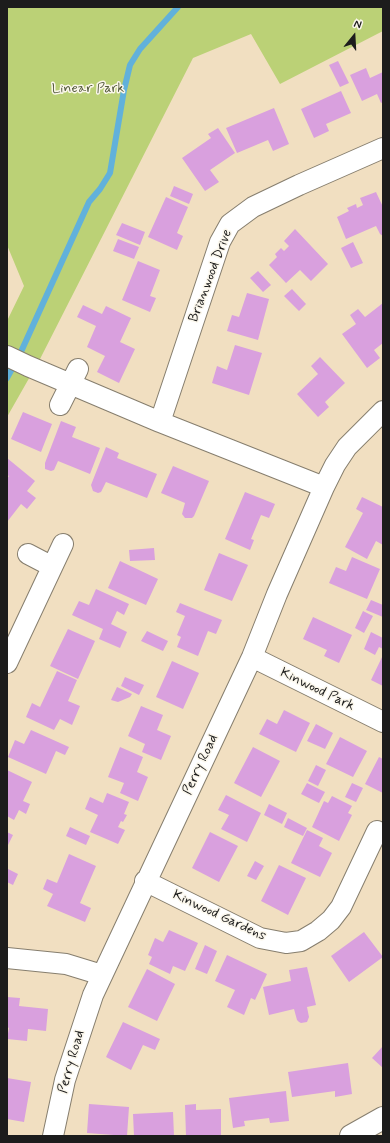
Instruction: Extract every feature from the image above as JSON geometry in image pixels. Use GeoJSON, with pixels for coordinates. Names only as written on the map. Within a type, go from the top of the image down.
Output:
{"type":"FeatureCollection","features":[{"type":"Feature","properties":{"kind":"street","name":"Brianwood Drive"},"geometry":{"type":"LineString","coordinates":[[160,422],[220,242],[230,224],[253,207],[383,148]]}},
{"type":"Feature","properties":{"kind":"street"},"geometry":{"type":"LineString","coordinates":[[7,356],[28,366],[74,377],[160,422],[324,487]]}},
{"type":"Feature","properties":{"kind":"street"},"geometry":{"type":"LineString","coordinates":[[60,405],[74,377]]}},
{"type":"Feature","properties":{"kind":"street","name":"Perry Road"},"geometry":{"type":"LineString","coordinates":[[53,1136],[65,1080],[93,995],[145,881],[252,657],[280,587],[324,487],[348,447],[383,411]]}},
{"type":"Feature","properties":{"kind":"street"},"geometry":{"type":"LineString","coordinates":[[7,663],[51,566],[63,544]]}},
{"type":"Feature","properties":{"kind":"street"},"geometry":{"type":"LineString","coordinates":[[28,554],[51,566]]}},
{"type":"Feature","properties":{"kind":"street","name":"Kinwood Park"},"geometry":{"type":"LineString","coordinates":[[252,657],[383,722]]}},
{"type":"Feature","properties":{"kind":"street","name":"Kinwood Gardens"},"geometry":{"type":"LineString","coordinates":[[145,881],[260,938],[286,943],[301,941],[318,931],[331,920],[341,907],[377,831]]}},
{"type":"Feature","properties":{"kind":"street"},"geometry":{"type":"LineString","coordinates":[[7,958],[66,964],[102,975]]}},
{"type":"Feature","properties":{"kind":"street"},"geometry":{"type":"LineString","coordinates":[[351,1136],[383,1118]]}},
{"type":"Feature","properties":{"kind":"green space","name":"Linear Park"},"geometry":{"type":"Polygon","coordinates":[[[7,7],[383,7],[383,31],[280,84],[251,34],[193,58],[40,359],[7,417],[7,321],[24,286],[7,245],[7,7]]]}},
{"type":"Feature","properties":{"kind":"building"},"geometry":{"type":"Polygon","coordinates":[[[338,61],[349,83],[340,87],[329,65],[338,61]]]}},
{"type":"Feature","properties":{"kind":"building"},"geometry":{"type":"Polygon","coordinates":[[[366,68],[370,78],[383,72],[383,102],[381,103],[377,94],[362,101],[350,75],[366,68]]]}},
{"type":"Feature","properties":{"kind":"building"},"geometry":{"type":"Polygon","coordinates":[[[341,91],[351,113],[326,124],[329,131],[314,138],[301,109],[341,91]]]}},
{"type":"Feature","properties":{"kind":"building"},"geometry":{"type":"Polygon","coordinates":[[[274,108],[289,144],[273,151],[268,140],[237,153],[226,128],[274,108]]]}},
{"type":"Feature","properties":{"kind":"building"},"geometry":{"type":"Polygon","coordinates":[[[218,128],[235,153],[210,170],[219,182],[205,191],[182,158],[211,138],[208,134],[218,128]]]}},
{"type":"Feature","properties":{"kind":"building"},"geometry":{"type":"Polygon","coordinates":[[[174,186],[193,194],[189,204],[170,196],[174,186]]]}},
{"type":"Feature","properties":{"kind":"building"},"geometry":{"type":"Polygon","coordinates":[[[376,192],[383,207],[383,236],[380,234],[376,226],[346,239],[337,217],[349,211],[347,208],[356,204],[357,208],[363,205],[360,198],[376,192]]]}},
{"type":"Feature","properties":{"kind":"building"},"geometry":{"type":"Polygon","coordinates":[[[166,197],[188,207],[177,233],[183,236],[177,250],[148,237],[166,197]]]}},
{"type":"Feature","properties":{"kind":"building"},"geometry":{"type":"Polygon","coordinates":[[[122,223],[145,232],[140,245],[116,235],[122,223]]]}},
{"type":"Feature","properties":{"kind":"building"},"geometry":{"type":"Polygon","coordinates":[[[295,229],[328,264],[311,281],[300,270],[286,283],[269,265],[277,257],[275,254],[281,248],[284,251],[289,246],[284,241],[295,229]]]}},
{"type":"Feature","properties":{"kind":"building"},"geometry":{"type":"Polygon","coordinates":[[[118,239],[139,247],[134,259],[113,251],[118,239]]]}},
{"type":"Feature","properties":{"kind":"building"},"geometry":{"type":"Polygon","coordinates":[[[353,242],[363,263],[351,268],[341,248],[353,242]]]}},
{"type":"Feature","properties":{"kind":"building"},"geometry":{"type":"Polygon","coordinates":[[[138,261],[160,270],[150,296],[156,298],[150,312],[122,300],[138,261]]]}},
{"type":"Feature","properties":{"kind":"building"},"geometry":{"type":"Polygon","coordinates":[[[258,271],[271,285],[263,292],[250,278],[258,271]]]}},
{"type":"Feature","properties":{"kind":"building"},"geometry":{"type":"Polygon","coordinates":[[[292,289],[306,304],[299,311],[284,296],[292,289]]]}},
{"type":"Feature","properties":{"kind":"building"},"geometry":{"type":"Polygon","coordinates":[[[247,293],[269,299],[258,340],[227,331],[232,315],[239,317],[247,293]]]}},
{"type":"Feature","properties":{"kind":"building"},"geometry":{"type":"Polygon","coordinates":[[[383,303],[383,343],[374,350],[380,358],[367,368],[342,334],[356,324],[350,315],[358,309],[365,317],[383,303]]]}},
{"type":"Feature","properties":{"kind":"building"},"geometry":{"type":"Polygon","coordinates":[[[83,305],[102,314],[106,306],[131,318],[120,342],[135,349],[119,383],[97,372],[105,356],[87,347],[96,326],[77,317],[83,305]]]}},
{"type":"Feature","properties":{"kind":"building"},"geometry":{"type":"Polygon","coordinates":[[[235,345],[262,353],[249,395],[212,383],[217,366],[227,370],[235,345]]]}},
{"type":"Feature","properties":{"kind":"building"},"geometry":{"type":"Polygon","coordinates":[[[320,357],[345,383],[325,402],[329,407],[318,417],[297,394],[318,374],[311,366],[320,357]]]}},
{"type":"Feature","properties":{"kind":"building"},"geometry":{"type":"Polygon","coordinates":[[[23,412],[52,424],[41,452],[11,439],[23,412]]]}},
{"type":"Feature","properties":{"kind":"building"},"geometry":{"type":"Polygon","coordinates":[[[61,421],[76,427],[72,437],[100,448],[90,474],[58,461],[54,470],[51,471],[45,469],[45,463],[61,421]]]}},
{"type":"Feature","properties":{"kind":"building"},"geometry":{"type":"Polygon","coordinates":[[[106,447],[119,453],[117,458],[157,474],[147,498],[106,482],[101,492],[98,493],[93,491],[91,485],[106,447]]]}},
{"type":"Feature","properties":{"kind":"building"},"geometry":{"type":"Polygon","coordinates":[[[7,458],[35,481],[27,491],[36,498],[27,509],[21,504],[7,522],[7,479],[9,476],[7,475],[7,458]]]}},
{"type":"Feature","properties":{"kind":"building"},"geometry":{"type":"Polygon","coordinates":[[[173,466],[209,481],[192,518],[185,518],[182,514],[185,503],[161,493],[173,466]]]}},
{"type":"Feature","properties":{"kind":"building"},"geometry":{"type":"Polygon","coordinates":[[[245,492],[275,504],[269,518],[261,515],[251,539],[254,540],[250,550],[225,539],[245,492]]]}},
{"type":"Feature","properties":{"kind":"building"},"geometry":{"type":"Polygon","coordinates":[[[362,497],[383,507],[383,545],[376,541],[367,559],[345,547],[363,513],[356,509],[362,497]]]}},
{"type":"Feature","properties":{"kind":"building"},"geometry":{"type":"Polygon","coordinates":[[[154,548],[155,560],[130,561],[129,550],[154,548]]]}},
{"type":"Feature","properties":{"kind":"building"},"geometry":{"type":"Polygon","coordinates":[[[219,553],[248,565],[232,601],[204,590],[219,553]]]}},
{"type":"Feature","properties":{"kind":"building"},"geometry":{"type":"Polygon","coordinates":[[[352,557],[380,569],[367,599],[329,583],[336,567],[346,571],[352,557]]]}},
{"type":"Feature","properties":{"kind":"building"},"geometry":{"type":"Polygon","coordinates":[[[120,561],[158,579],[146,605],[108,588],[120,561]]]}},
{"type":"Feature","properties":{"kind":"building"},"geometry":{"type":"Polygon","coordinates":[[[96,589],[129,604],[124,615],[117,611],[111,624],[127,632],[120,648],[99,639],[103,629],[72,615],[79,601],[89,605],[96,589]]]}},
{"type":"Feature","properties":{"kind":"building"},"geometry":{"type":"Polygon","coordinates":[[[371,600],[383,605],[383,617],[366,610],[371,600]]]}},
{"type":"Feature","properties":{"kind":"building"},"geometry":{"type":"Polygon","coordinates":[[[180,603],[222,620],[216,634],[208,631],[198,656],[177,647],[181,637],[177,635],[185,616],[176,612],[180,603]]]}},
{"type":"Feature","properties":{"kind":"building"},"geometry":{"type":"Polygon","coordinates":[[[363,611],[373,616],[364,633],[355,628],[363,611]]]}},
{"type":"Feature","properties":{"kind":"building"},"geometry":{"type":"Polygon","coordinates":[[[313,617],[352,635],[339,663],[324,656],[327,650],[303,639],[313,617]]]}},
{"type":"Feature","properties":{"kind":"building"},"geometry":{"type":"Polygon","coordinates":[[[68,629],[95,641],[78,679],[50,666],[68,629]]]}},
{"type":"Feature","properties":{"kind":"building"},"geometry":{"type":"Polygon","coordinates":[[[147,631],[168,641],[163,651],[141,641],[147,631]]]}},
{"type":"Feature","properties":{"kind":"building"},"geometry":{"type":"Polygon","coordinates":[[[371,632],[383,638],[383,649],[379,647],[375,655],[364,649],[371,632]]]}},
{"type":"Feature","properties":{"kind":"building"},"geometry":{"type":"Polygon","coordinates":[[[383,655],[383,686],[371,680],[383,655]]]}},
{"type":"Feature","properties":{"kind":"building"},"geometry":{"type":"Polygon","coordinates":[[[172,661],[199,673],[183,709],[156,697],[172,661]]]}},
{"type":"Feature","properties":{"kind":"building"},"geometry":{"type":"Polygon","coordinates":[[[57,671],[77,680],[68,701],[80,706],[72,725],[60,719],[54,730],[26,717],[32,703],[40,707],[57,671]]]}},
{"type":"Feature","properties":{"kind":"building"},"geometry":{"type":"Polygon","coordinates":[[[125,677],[144,685],[139,695],[121,686],[125,677]]]}},
{"type":"Feature","properties":{"kind":"building"},"geometry":{"type":"Polygon","coordinates":[[[117,687],[132,694],[130,697],[118,702],[111,700],[117,687]]]}},
{"type":"Feature","properties":{"kind":"building"},"geometry":{"type":"Polygon","coordinates":[[[141,706],[163,715],[157,730],[171,736],[161,760],[142,752],[145,744],[128,736],[141,706]]]}},
{"type":"Feature","properties":{"kind":"building"},"geometry":{"type":"Polygon","coordinates":[[[284,710],[310,723],[296,752],[259,734],[267,719],[277,724],[284,710]]]}},
{"type":"Feature","properties":{"kind":"building"},"geometry":{"type":"Polygon","coordinates":[[[316,724],[333,733],[325,749],[307,741],[316,724]]]}},
{"type":"Feature","properties":{"kind":"building"},"geometry":{"type":"Polygon","coordinates":[[[31,730],[69,747],[65,755],[56,751],[46,774],[8,757],[15,740],[24,744],[31,730]]]}},
{"type":"Feature","properties":{"kind":"building"},"geometry":{"type":"Polygon","coordinates":[[[340,737],[367,751],[353,777],[326,764],[340,737]]]}},
{"type":"Feature","properties":{"kind":"building"},"geometry":{"type":"Polygon","coordinates":[[[120,747],[143,757],[137,772],[148,777],[138,801],[120,793],[124,783],[108,777],[120,747]]]}},
{"type":"Feature","properties":{"kind":"building"},"geometry":{"type":"Polygon","coordinates":[[[253,747],[280,761],[261,797],[234,783],[253,747]]]}},
{"type":"Feature","properties":{"kind":"building"},"geometry":{"type":"Polygon","coordinates":[[[379,757],[383,759],[383,793],[365,784],[379,757]]]}},
{"type":"Feature","properties":{"kind":"building"},"geometry":{"type":"Polygon","coordinates":[[[316,765],[326,770],[318,786],[308,781],[316,765]]]}},
{"type":"Feature","properties":{"kind":"building"},"geometry":{"type":"Polygon","coordinates":[[[7,770],[32,782],[23,801],[30,804],[26,814],[19,810],[14,820],[7,816],[7,770]]]}},
{"type":"Feature","properties":{"kind":"building"},"geometry":{"type":"Polygon","coordinates":[[[307,783],[325,792],[319,803],[301,794],[307,783]]]}},
{"type":"Feature","properties":{"kind":"building"},"geometry":{"type":"Polygon","coordinates":[[[352,783],[363,788],[356,802],[345,797],[352,783]]]}},
{"type":"Feature","properties":{"kind":"building"},"geometry":{"type":"Polygon","coordinates":[[[107,793],[129,802],[124,814],[127,815],[118,827],[125,830],[118,844],[90,832],[98,815],[85,809],[90,797],[103,803],[107,793]]]}},
{"type":"Feature","properties":{"kind":"building"},"geometry":{"type":"Polygon","coordinates":[[[226,795],[261,813],[247,842],[221,829],[229,815],[218,810],[226,795]]]}},
{"type":"Feature","properties":{"kind":"building"},"geometry":{"type":"Polygon","coordinates":[[[332,796],[352,806],[348,813],[352,815],[339,841],[312,827],[324,801],[328,803],[332,796]]]}},
{"type":"Feature","properties":{"kind":"building"},"geometry":{"type":"Polygon","coordinates":[[[269,804],[287,813],[282,824],[264,815],[269,804]]]}},
{"type":"Feature","properties":{"kind":"building"},"geometry":{"type":"Polygon","coordinates":[[[288,818],[307,828],[303,836],[284,827],[288,818]]]}},
{"type":"Feature","properties":{"kind":"building"},"geometry":{"type":"Polygon","coordinates":[[[70,827],[90,836],[86,845],[66,836],[70,827]]]}},
{"type":"Feature","properties":{"kind":"building"},"geometry":{"type":"Polygon","coordinates":[[[307,830],[323,838],[319,846],[332,853],[320,877],[291,863],[307,830]]]}},
{"type":"Feature","properties":{"kind":"building"},"geometry":{"type":"Polygon","coordinates":[[[7,832],[13,835],[7,847],[7,832]]]}},
{"type":"Feature","properties":{"kind":"building"},"geometry":{"type":"Polygon","coordinates":[[[210,832],[238,846],[219,882],[192,868],[210,832]]]}},
{"type":"Feature","properties":{"kind":"building"},"geometry":{"type":"Polygon","coordinates":[[[69,854],[96,866],[80,903],[91,908],[85,922],[47,906],[53,894],[43,889],[47,879],[57,883],[69,854]]]}},
{"type":"Feature","properties":{"kind":"building"},"geometry":{"type":"Polygon","coordinates":[[[255,861],[264,866],[256,880],[247,876],[255,861]]]}},
{"type":"Feature","properties":{"kind":"building"},"geometry":{"type":"Polygon","coordinates":[[[279,865],[306,878],[288,915],[261,901],[279,865]]]}},
{"type":"Feature","properties":{"kind":"building"},"geometry":{"type":"Polygon","coordinates":[[[8,869],[18,874],[13,885],[7,882],[8,869]]]}},
{"type":"Feature","properties":{"kind":"building"},"geometry":{"type":"Polygon","coordinates":[[[169,930],[198,943],[185,971],[173,966],[170,974],[149,964],[152,957],[148,955],[155,938],[163,942],[169,930]]]}},
{"type":"Feature","properties":{"kind":"building"},"geometry":{"type":"Polygon","coordinates":[[[364,932],[383,957],[349,982],[331,956],[364,932]]]}},
{"type":"Feature","properties":{"kind":"building"},"geometry":{"type":"Polygon","coordinates":[[[205,945],[217,951],[207,974],[195,969],[205,945]]]}},
{"type":"Feature","properties":{"kind":"building"},"geometry":{"type":"Polygon","coordinates":[[[227,955],[267,974],[255,1000],[251,998],[244,1015],[227,1007],[235,990],[215,981],[227,955]]]}},
{"type":"Feature","properties":{"kind":"building"},"geometry":{"type":"Polygon","coordinates":[[[307,967],[316,1005],[307,1007],[309,1017],[307,1022],[301,1023],[297,1020],[294,1009],[269,1015],[263,987],[291,981],[289,970],[307,967]]]}},
{"type":"Feature","properties":{"kind":"building"},"geometry":{"type":"Polygon","coordinates":[[[147,969],[175,984],[157,1021],[128,1007],[147,969]]]}},
{"type":"Feature","properties":{"kind":"building"},"geometry":{"type":"Polygon","coordinates":[[[7,997],[20,998],[19,1006],[48,1009],[46,1031],[28,1029],[27,1041],[7,1039],[9,1028],[7,1027],[7,997]]]}},
{"type":"Feature","properties":{"kind":"building"},"geometry":{"type":"Polygon","coordinates":[[[123,1022],[160,1039],[155,1050],[143,1045],[131,1070],[106,1057],[123,1022]]]}},
{"type":"Feature","properties":{"kind":"building"},"geometry":{"type":"Polygon","coordinates":[[[383,1046],[383,1068],[372,1058],[383,1046]]]}},
{"type":"Feature","properties":{"kind":"building"},"geometry":{"type":"Polygon","coordinates":[[[348,1063],[352,1094],[335,1097],[335,1091],[292,1097],[288,1072],[348,1063]]]}},
{"type":"Feature","properties":{"kind":"building"},"geometry":{"type":"Polygon","coordinates":[[[7,1078],[31,1082],[24,1122],[7,1119],[7,1078]]]}},
{"type":"Feature","properties":{"kind":"building"},"geometry":{"type":"Polygon","coordinates":[[[286,1091],[289,1121],[270,1123],[269,1118],[244,1121],[245,1126],[233,1128],[229,1098],[286,1091]]]}},
{"type":"Feature","properties":{"kind":"building"},"geometry":{"type":"Polygon","coordinates":[[[89,1104],[129,1107],[127,1136],[87,1133],[89,1104]]]}},
{"type":"Feature","properties":{"kind":"building"},"geometry":{"type":"Polygon","coordinates":[[[196,1104],[196,1110],[221,1109],[221,1136],[186,1136],[185,1105],[196,1104]]]}},
{"type":"Feature","properties":{"kind":"building"},"geometry":{"type":"Polygon","coordinates":[[[173,1112],[174,1136],[134,1136],[133,1114],[173,1112]]]}},
{"type":"Feature","properties":{"kind":"waterway"},"geometry":{"type":"LineString","coordinates":[[20,354],[89,202],[100,189],[110,173],[124,90],[130,65],[140,49],[178,7]]}},
{"type":"Feature","properties":{"kind":"waterway"},"geometry":{"type":"LineString","coordinates":[[7,378],[14,365]]}}]}
